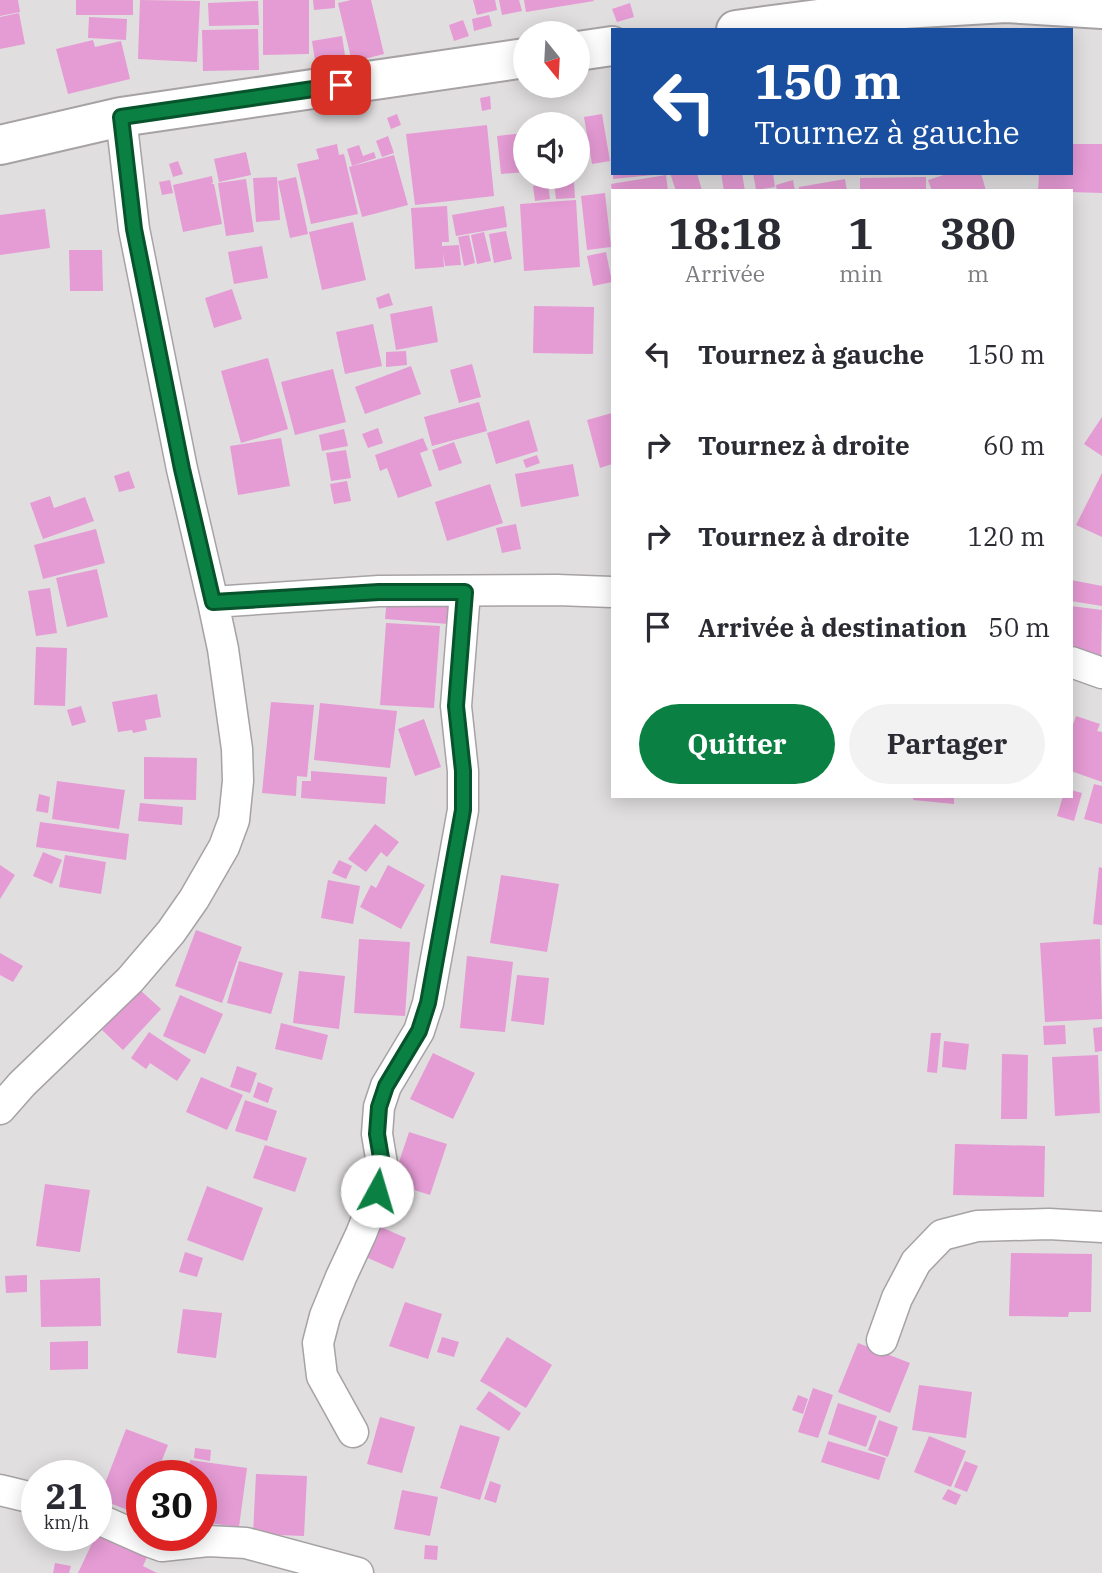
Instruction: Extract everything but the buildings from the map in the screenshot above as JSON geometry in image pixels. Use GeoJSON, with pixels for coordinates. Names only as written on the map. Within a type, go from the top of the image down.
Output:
{"type":"FeatureCollection","features":[{"type":"Feature","properties":{"kind":"main road"},"geometry":{"type":"LineString","coordinates":[[751,28],[886,10],[1006,3],[1102,9]]}},
{"type":"Feature","properties":{"kind":"main road"},"geometry":{"type":"LineString","coordinates":[[590,49],[611,46]]}},
{"type":"Feature","properties":{"kind":"main road"},"geometry":{"type":"LineString","coordinates":[[0,145],[121,117],[513,60]]}},
{"type":"Feature","properties":{"kind":"street"},"geometry":{"type":"LineString","coordinates":[[0,1109],[31,1075],[130,980],[171,932],[194,900],[224,847],[234,820],[238,781],[237,749],[223,649],[182,469],[134,229],[121,117]]}},
{"type":"Feature","properties":{"kind":"street"},"geometry":{"type":"LineString","coordinates":[[213,602],[379,592],[611,592]]}},
{"type":"Feature","properties":{"kind":"street"},"geometry":{"type":"LineString","coordinates":[[353,1432],[322,1376],[318,1343],[325,1316],[366,1222],[383,1170],[377,1134],[379,1107],[386,1086],[419,1031],[428,1003],[463,810],[463,771],[456,706],[465,592]]}},
{"type":"Feature","properties":{"kind":"street"},"geometry":{"type":"LineString","coordinates":[[1073,663],[1102,673]]}},
{"type":"Feature","properties":{"kind":"street"},"geometry":{"type":"LineString","coordinates":[[881,1340],[897,1298],[916,1262],[942,1234],[976,1226],[1049,1224],[1102,1227]]}},
{"type":"Feature","properties":{"kind":"street"},"geometry":{"type":"LineString","coordinates":[[0,1490],[21,1495]]}},
{"type":"Feature","properties":{"kind":"street"},"geometry":{"type":"LineString","coordinates":[[112,1525],[162,1546],[208,1541],[246,1543],[358,1573]]}},
{"type":"Feature","properties":{"kind":"route"},"geometry":{"type":"LineString","coordinates":[[341,85],[121,117],[134,229],[182,469],[213,602],[379,592],[465,592],[456,706],[463,771],[463,810],[428,1003],[419,1031],[386,1086],[379,1107],[377,1134],[383,1170],[377,1191]]}}]}
